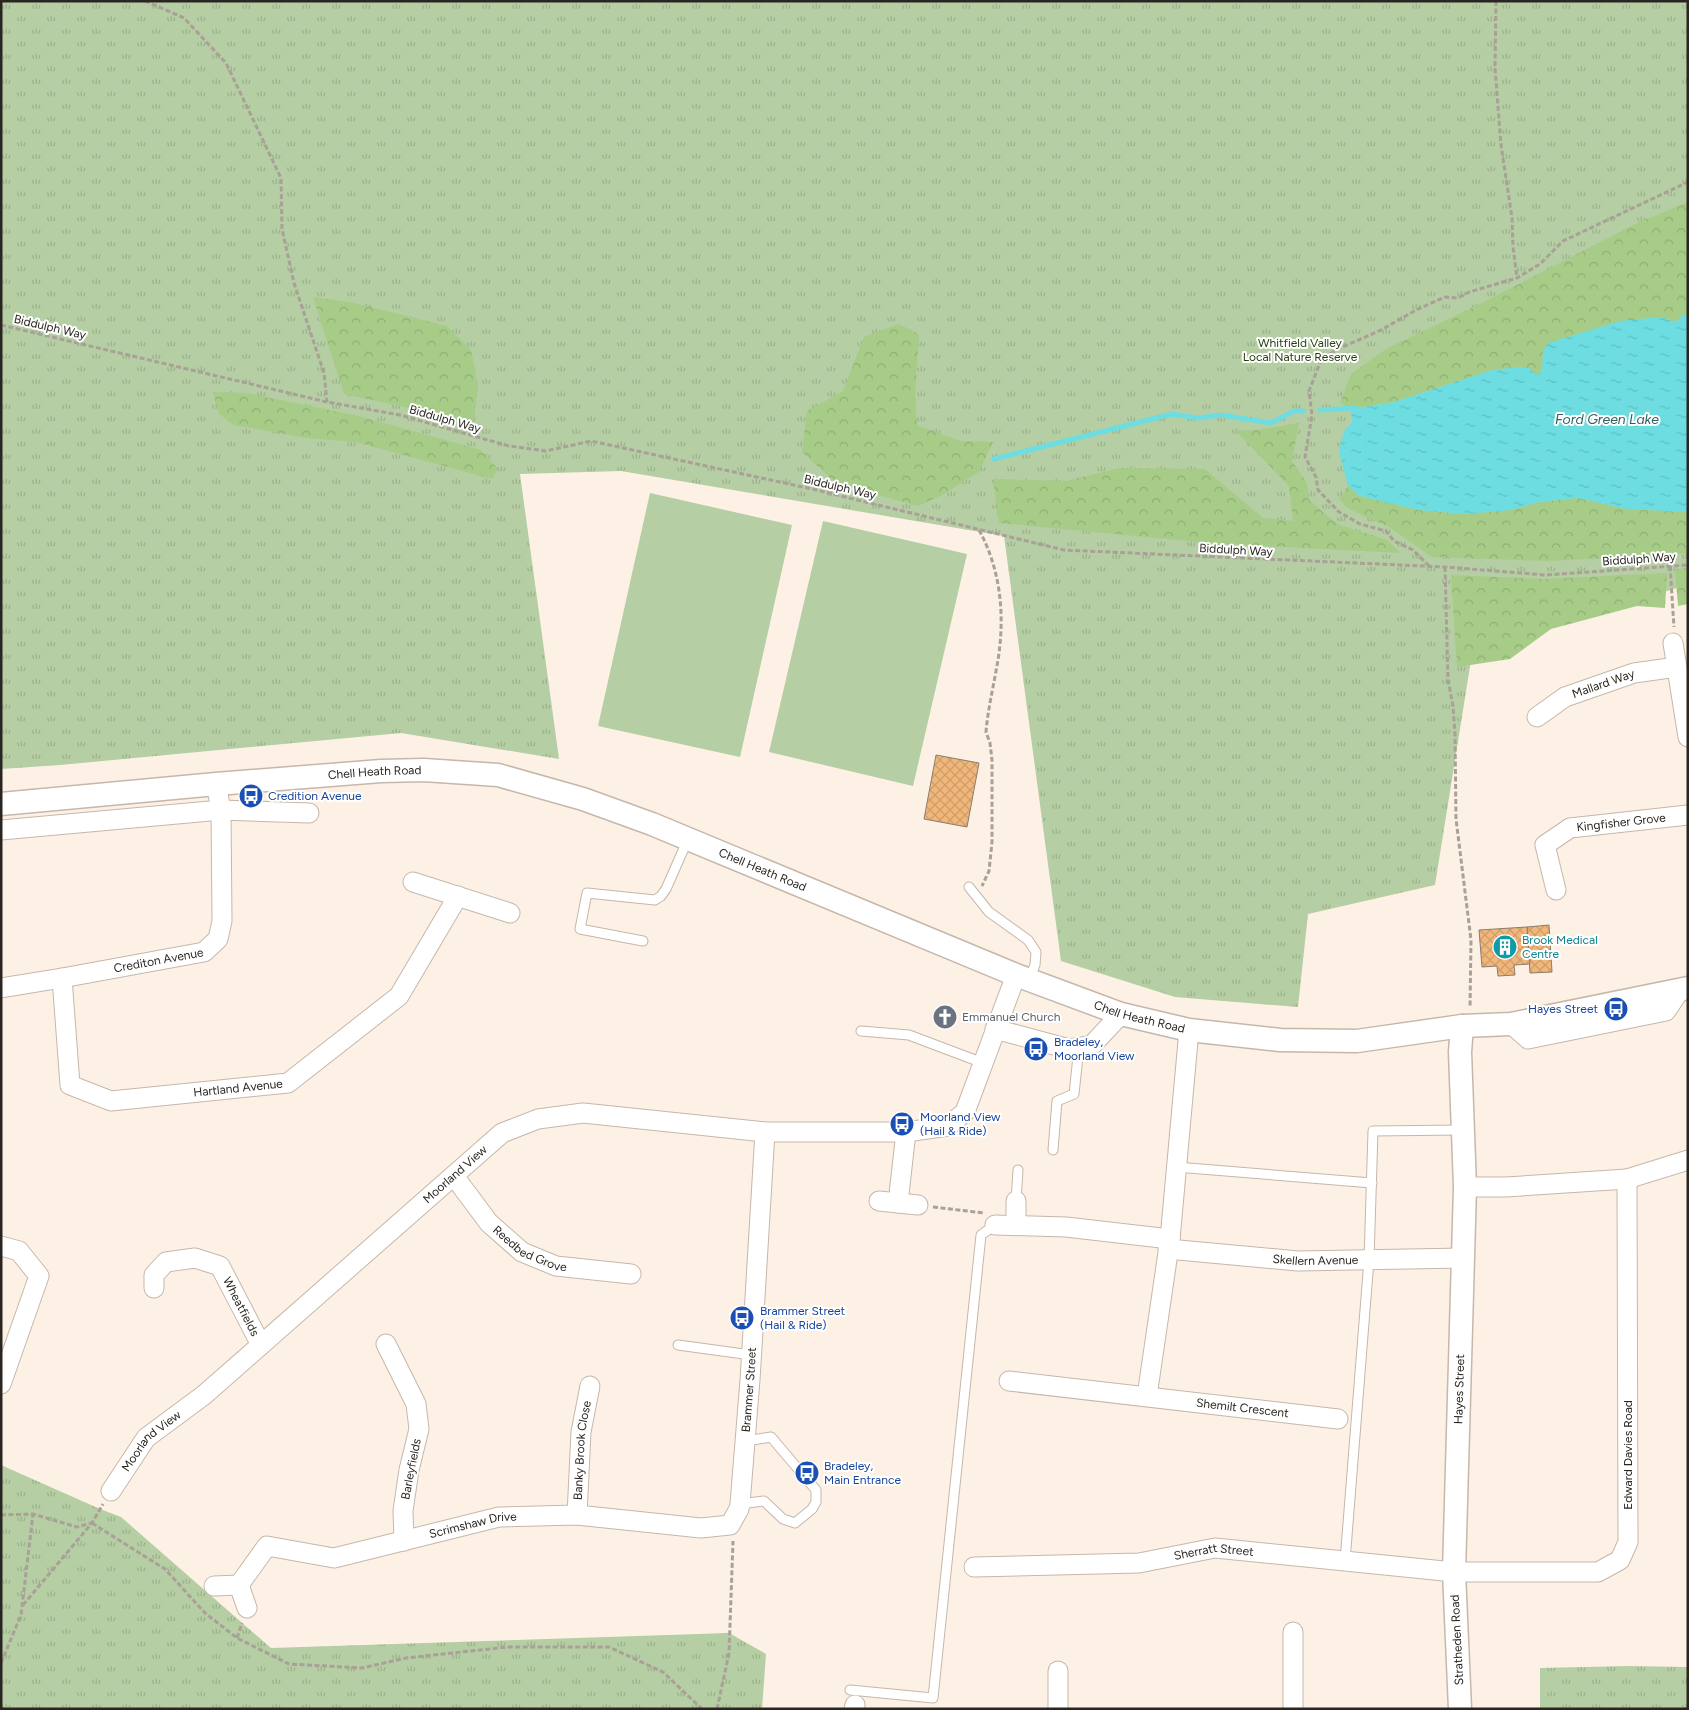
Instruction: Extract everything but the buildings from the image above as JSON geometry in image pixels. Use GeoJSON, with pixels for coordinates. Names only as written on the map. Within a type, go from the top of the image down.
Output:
{"type":"FeatureCollection","features":[{"type":"Feature","properties":{"kind":"street"},"geometry":{"type":"LineString","coordinates":[[1673,643],[1688,737]]}},
{"type":"Feature","properties":{"kind":"street","name":"Mallard Way"},"geometry":{"type":"LineString","coordinates":[[1537,717],[1565,697],[1634,672],[1677,667]]}},
{"type":"Feature","properties":{"kind":"street","name":"Chell Heath Road"},"geometry":{"type":"LineString","coordinates":[[1,804],[381,771],[424,770],[498,775],[583,799],[688,839],[1022,978],[1121,1014],[1189,1030],[1280,1040],[1357,1041],[1466,1026],[1511,1024],[1684,989]]}},
{"type":"Feature","properties":{"kind":"street","name":"Crediton Avenue"},"geometry":{"type":"LineString","coordinates":[[1,988],[204,952],[218,939],[222,921],[220,810],[216,784]]}},
{"type":"Feature","properties":{"kind":"street"},"geometry":{"type":"LineString","coordinates":[[1,830],[220,810],[309,813]]}},
{"type":"Feature","properties":{"kind":"street","name":"Kingfisher Grove"},"geometry":{"type":"LineString","coordinates":[[1556,890],[1545,846],[1570,828],[1688,815]]}},
{"type":"Feature","properties":{"kind":"street"},"geometry":{"type":"LineString","coordinates":[[413,882],[510,913]]}},
{"type":"Feature","properties":{"kind":"street","name":"Hartland Avenue"},"geometry":{"type":"LineString","coordinates":[[62,978],[70,1085],[111,1101],[288,1083],[399,996],[458,896]]}},
{"type":"Feature","properties":{"kind":"street","name":"Moorland View"},"geometry":{"type":"LineString","coordinates":[[111,1491],[146,1438],[204,1395],[502,1133],[538,1119],[583,1113],[765,1132],[906,1132],[948,1126],[965,1112],[995,1029],[1022,978]]}},
{"type":"Feature","properties":{"kind":"street"},"geometry":{"type":"LineString","coordinates":[[995,1029],[1069,1049],[1092,1045],[1121,1014]]}},
{"type":"Feature","properties":{"kind":"street","name":"Hayes Street"},"geometry":{"type":"LineString","coordinates":[[1454,1572],[1465,1187],[1460,1052],[1466,1026]]}},
{"type":"Feature","properties":{"kind":"street"},"geometry":{"type":"LineString","coordinates":[[1147,1396],[1169,1244],[1189,1030]]}},
{"type":"Feature","properties":{"kind":"street","name":"Brammer Street"},"geometry":{"type":"LineString","coordinates":[[734,1516],[745,1441],[765,1132]]}},
{"type":"Feature","properties":{"kind":"street"},"geometry":{"type":"LineString","coordinates":[[898,1203],[906,1132]]}},
{"type":"Feature","properties":{"kind":"street"},"geometry":{"type":"LineString","coordinates":[[1465,1187],[1506,1187],[1627,1178],[1688,1160]]}},
{"type":"Feature","properties":{"kind":"street","name":"Reedbed Grove"},"geometry":{"type":"LineString","coordinates":[[454,1176],[490,1223],[522,1252],[556,1266],[632,1274]]}},
{"type":"Feature","properties":{"kind":"street","name":"Edward Davies Road"},"geometry":{"type":"LineString","coordinates":[[1454,1572],[1598,1572],[1620,1560],[1628,1542],[1627,1178]]}},
{"type":"Feature","properties":{"kind":"street"},"geometry":{"type":"LineString","coordinates":[[879,1201],[918,1205]]}},
{"type":"Feature","properties":{"kind":"street"},"geometry":{"type":"LineString","coordinates":[[1016,1201],[1016,1225]]}},
{"type":"Feature","properties":{"kind":"street","name":"Skellern Avenue"},"geometry":{"type":"LineString","coordinates":[[995,1225],[1066,1226],[1169,1244],[1298,1261],[1463,1258]]}},
{"type":"Feature","properties":{"kind":"street"},"geometry":{"type":"LineString","coordinates":[[1,1246],[19,1250],[39,1276],[1,1384]]}},
{"type":"Feature","properties":{"kind":"street","name":"Wheatfields"},"geometry":{"type":"LineString","coordinates":[[154,1288],[154,1274],[166,1262],[195,1258],[220,1266],[261,1345]]}},
{"type":"Feature","properties":{"kind":"street","name":"Barleyfields"},"geometry":{"type":"LineString","coordinates":[[386,1344],[416,1404],[419,1429],[409,1470],[403,1511],[404,1541]]}},
{"type":"Feature","properties":{"kind":"street","name":"Shemilt Crescent"},"geometry":{"type":"LineString","coordinates":[[1009,1381],[1338,1419]]}},
{"type":"Feature","properties":{"kind":"street","name":"Banky Brook Close"},"geometry":{"type":"LineString","coordinates":[[577,1515],[581,1432],[590,1386]]}},
{"type":"Feature","properties":{"kind":"street","name":"Scrimshaw Drive"},"geometry":{"type":"LineString","coordinates":[[239,1585],[267,1546],[334,1558],[499,1517],[577,1515],[701,1528],[734,1516]]}},
{"type":"Feature","properties":{"kind":"street","name":"Sherratt Street"},"geometry":{"type":"LineString","coordinates":[[974,1567],[1139,1563],[1215,1548],[1454,1572]]}},
{"type":"Feature","properties":{"kind":"street","name":"Stratheden Road"},"geometry":{"type":"LineString","coordinates":[[1454,1572],[1460,1709]]}},
{"type":"Feature","properties":{"kind":"street"},"geometry":{"type":"LineString","coordinates":[[214,1586],[239,1585],[247,1608]]}},
{"type":"Feature","properties":{"kind":"street"},"geometry":{"type":"LineString","coordinates":[[1292,1632],[1293,1709]]}},
{"type":"Feature","properties":{"kind":"street"},"geometry":{"type":"LineString","coordinates":[[1053,1707],[1058,1671]]}},
{"type":"Feature","properties":{"kind":"lane"},"geometry":{"type":"LineString","coordinates":[[643,941],[580,929],[587,893],[655,900],[666,889],[688,839]]}},
{"type":"Feature","properties":{"kind":"lane"},"geometry":{"type":"LineString","coordinates":[[969,887],[989,912],[1028,940],[1036,952],[1035,965],[1022,978]]}},
{"type":"Feature","properties":{"kind":"lane"},"geometry":{"type":"LineString","coordinates":[[861,1031],[909,1035],[983,1063]]}},
{"type":"Feature","properties":{"kind":"lane"},"geometry":{"type":"LineString","coordinates":[[1053,1150],[1057,1101],[1074,1094],[1079,1047]]}},
{"type":"Feature","properties":{"kind":"lane"},"geometry":{"type":"LineString","coordinates":[[1345,1561],[1369,1260],[1373,1131],[1462,1130]]}},
{"type":"Feature","properties":{"kind":"lane"},"geometry":{"type":"LineString","coordinates":[[1176,1167],[1372,1183]]}},
{"type":"Feature","properties":{"kind":"lane"},"geometry":{"type":"LineString","coordinates":[[1016,1201],[1018,1170]]}},
{"type":"Feature","properties":{"kind":"lane"},"geometry":{"type":"LineString","coordinates":[[853,1701],[933,1698],[981,1235],[995,1225]]}},
{"type":"Feature","properties":{"kind":"lane"},"geometry":{"type":"LineString","coordinates":[[678,1345],[751,1355]]}},
{"type":"Feature","properties":{"kind":"lane"},"geometry":{"type":"LineString","coordinates":[[734,1516],[764,1501],[783,1519],[794,1523],[812,1509],[816,1502],[816,1490],[771,1437],[745,1441]]}},
{"type":"Feature","properties":{"kind":"path"},"geometry":{"type":"LineString","coordinates":[[145,1],[184,18],[226,64],[281,178],[282,229],[294,283],[324,373],[327,402]]}},
{"type":"Feature","properties":{"kind":"path"},"geometry":{"type":"LineString","coordinates":[[1496,1],[1495,68],[1501,145],[1512,218],[1517,278]]}},
{"type":"Feature","properties":{"kind":"path"},"geometry":{"type":"LineString","coordinates":[[1429,567],[1413,550],[1394,541],[1386,531],[1360,524],[1338,512],[1318,490],[1316,477],[1305,457],[1312,415],[1309,391],[1320,360],[1336,350],[1381,330],[1416,310],[1445,297],[1458,298],[1469,292],[1517,278],[1540,264],[1563,240],[1688,182]]}},
{"type":"Feature","properties":{"kind":"path","name":"Biddulph Way"},"geometry":{"type":"LineString","coordinates":[[1,325],[327,402],[400,415],[509,446],[546,451],[591,441],[812,489],[1064,550],[1445,567],[1546,575],[1688,565]]}},
{"type":"Feature","properties":{"kind":"path"},"geometry":{"type":"LineString","coordinates":[[978,896],[989,871],[992,842],[992,760],[990,743],[986,732],[998,660],[1002,618],[1002,608],[990,551],[979,530]]}},
{"type":"Feature","properties":{"kind":"path"},"geometry":{"type":"LineString","coordinates":[[1670,566],[1673,643]]}},
{"type":"Feature","properties":{"kind":"path"},"geometry":{"type":"LineString","coordinates":[[1445,567],[1448,680],[1453,706],[1455,734],[1456,819],[1471,940],[1466,1026]]}},
{"type":"Feature","properties":{"kind":"path"},"geometry":{"type":"LineString","coordinates":[[918,1205],[987,1214],[995,1225]]}},
{"type":"Feature","properties":{"kind":"path"},"geometry":{"type":"LineString","coordinates":[[1,1663],[21,1615],[33,1514]]}},
{"type":"Feature","properties":{"kind":"path"},"geometry":{"type":"LineString","coordinates":[[1,1515],[33,1514],[77,1527],[92,1523],[165,1569],[206,1613],[237,1638],[288,1664],[362,1668],[406,1658],[508,1647],[609,1647],[663,1672],[702,1709]]}},
{"type":"Feature","properties":{"kind":"path"},"geometry":{"type":"LineString","coordinates":[[717,1709],[729,1653],[734,1516]]}},
{"type":"Feature","properties":{"kind":"path"},"geometry":{"type":"LineString","coordinates":[[22,1605],[92,1523]]}},
{"type":"Feature","properties":{"kind":"green space","name":"Whitfield Valley Local Nature Reserve"},"geometry":{"type":"Polygon","coordinates":[[[1,1],[1688,1],[1688,586],[1673,589],[1472,654],[1435,885],[1308,914],[1298,1007],[1175,997],[1061,961],[1004,536],[621,471],[520,474],[559,759],[401,733],[1,769],[1,1]]]}},
{"type":"Feature","properties":{"kind":"green space"},"geometry":{"type":"Polygon","coordinates":[[[1688,202],[1688,312],[1675,322],[1543,351],[1542,370],[1537,375],[1519,367],[1492,370],[1394,402],[1351,409],[1340,403],[1351,374],[1386,349],[1486,301],[1637,223],[1688,202]]]}},
{"type":"Feature","properties":{"kind":"green space"},"geometry":{"type":"Polygon","coordinates":[[[313,297],[354,303],[447,326],[471,350],[478,385],[474,422],[344,394],[313,297]]]}},
{"type":"Feature","properties":{"kind":"green space"},"geometry":{"type":"Polygon","coordinates":[[[899,324],[919,334],[915,395],[917,425],[960,441],[993,442],[979,472],[942,495],[918,506],[836,483],[802,452],[807,411],[843,391],[864,337],[899,324]]]}},
{"type":"Feature","properties":{"kind":"green space"},"geometry":{"type":"Polygon","coordinates":[[[213,392],[246,393],[359,416],[481,450],[498,469],[492,479],[355,442],[306,438],[234,425],[219,414],[213,392]]]}},
{"type":"Feature","properties":{"kind":"green space"},"geometry":{"type":"Polygon","coordinates":[[[1299,423],[1292,461],[1307,483],[1309,500],[1337,524],[1387,540],[1401,553],[1209,543],[999,523],[993,479],[1066,481],[1120,468],[1205,469],[1263,518],[1293,521],[1289,486],[1236,431],[1299,423]]]}},
{"type":"Feature","properties":{"kind":"green space"},"geometry":{"type":"Polygon","coordinates":[[[1348,486],[1360,496],[1418,510],[1465,514],[1511,510],[1539,502],[1578,498],[1627,509],[1688,512],[1688,553],[1549,561],[1432,557],[1389,527],[1347,508],[1339,499],[1348,486]]]}},
{"type":"Feature","properties":{"kind":"green space"},"geometry":{"type":"Polygon","coordinates":[[[650,493],[792,525],[740,757],[598,726],[650,493]]]}},
{"type":"Feature","properties":{"kind":"green space"},"geometry":{"type":"Polygon","coordinates":[[[823,521],[967,554],[913,786],[769,752],[823,521]]]}},
{"type":"Feature","properties":{"kind":"green space"},"geometry":{"type":"Polygon","coordinates":[[[1688,568],[1688,604],[1678,606],[1675,569],[1688,568]]]}},
{"type":"Feature","properties":{"kind":"green space"},"geometry":{"type":"Polygon","coordinates":[[[1667,573],[1665,608],[1637,606],[1551,629],[1510,659],[1457,667],[1451,575],[1543,579],[1667,573]]]}},
{"type":"Feature","properties":{"kind":"green space"},"geometry":{"type":"Polygon","coordinates":[[[1,1465],[121,1517],[271,1648],[729,1633],[766,1654],[762,1709],[1,1709],[1,1465]]]}},
{"type":"Feature","properties":{"kind":"green space"},"geometry":{"type":"Polygon","coordinates":[[[1688,1667],[1688,1709],[1540,1709],[1540,1668],[1688,1667]]]}},
{"type":"Feature","properties":{"kind":"water","name":"Ford Green Lake"},"geometry":{"type":"Polygon","coordinates":[[[1688,312],[1688,512],[1627,509],[1578,498],[1539,502],[1511,510],[1465,514],[1418,510],[1360,496],[1348,486],[1339,452],[1346,428],[1352,423],[1351,409],[1394,402],[1492,370],[1519,367],[1529,368],[1537,375],[1542,370],[1543,351],[1548,343],[1620,321],[1662,317],[1675,322],[1688,312]]]}},
{"type":"Feature","properties":{"kind":"waterway"},"geometry":{"type":"LineString","coordinates":[[1320,410],[1356,408]]}},
{"type":"Feature","properties":{"kind":"waterway"},"geometry":{"type":"LineString","coordinates":[[994,459],[1172,414],[1197,418],[1221,415],[1271,423],[1294,411],[1303,411]]}},
{"type":"Feature","properties":{"kind":"place","name":"Credition Avenue"},"geometry":{"type":"Point","coordinates":[251,796]}},
{"type":"Feature","properties":{"kind":"place","name":"Brook Medical Centre"},"geometry":{"type":"Point","coordinates":[1505,947]}},
{"type":"Feature","properties":{"kind":"place","name":"Hayes Street"},"geometry":{"type":"Point","coordinates":[1616,1009]}},
{"type":"Feature","properties":{"kind":"place","name":"Emmanuel Church"},"geometry":{"type":"Point","coordinates":[945,1017]}},
{"type":"Feature","properties":{"kind":"place","name":"Bradeley, Moorland View"},"geometry":{"type":"Point","coordinates":[1036,1049]}},
{"type":"Feature","properties":{"kind":"place","name":"Moorland View (Hail & Ride)"},"geometry":{"type":"Point","coordinates":[902,1124]}},
{"type":"Feature","properties":{"kind":"place","name":"Brammer Street (Hail & Ride)"},"geometry":{"type":"Point","coordinates":[742,1318]}},
{"type":"Feature","properties":{"kind":"place","name":"Bradeley, Main Entrance"},"geometry":{"type":"Point","coordinates":[807,1473]}}]}
